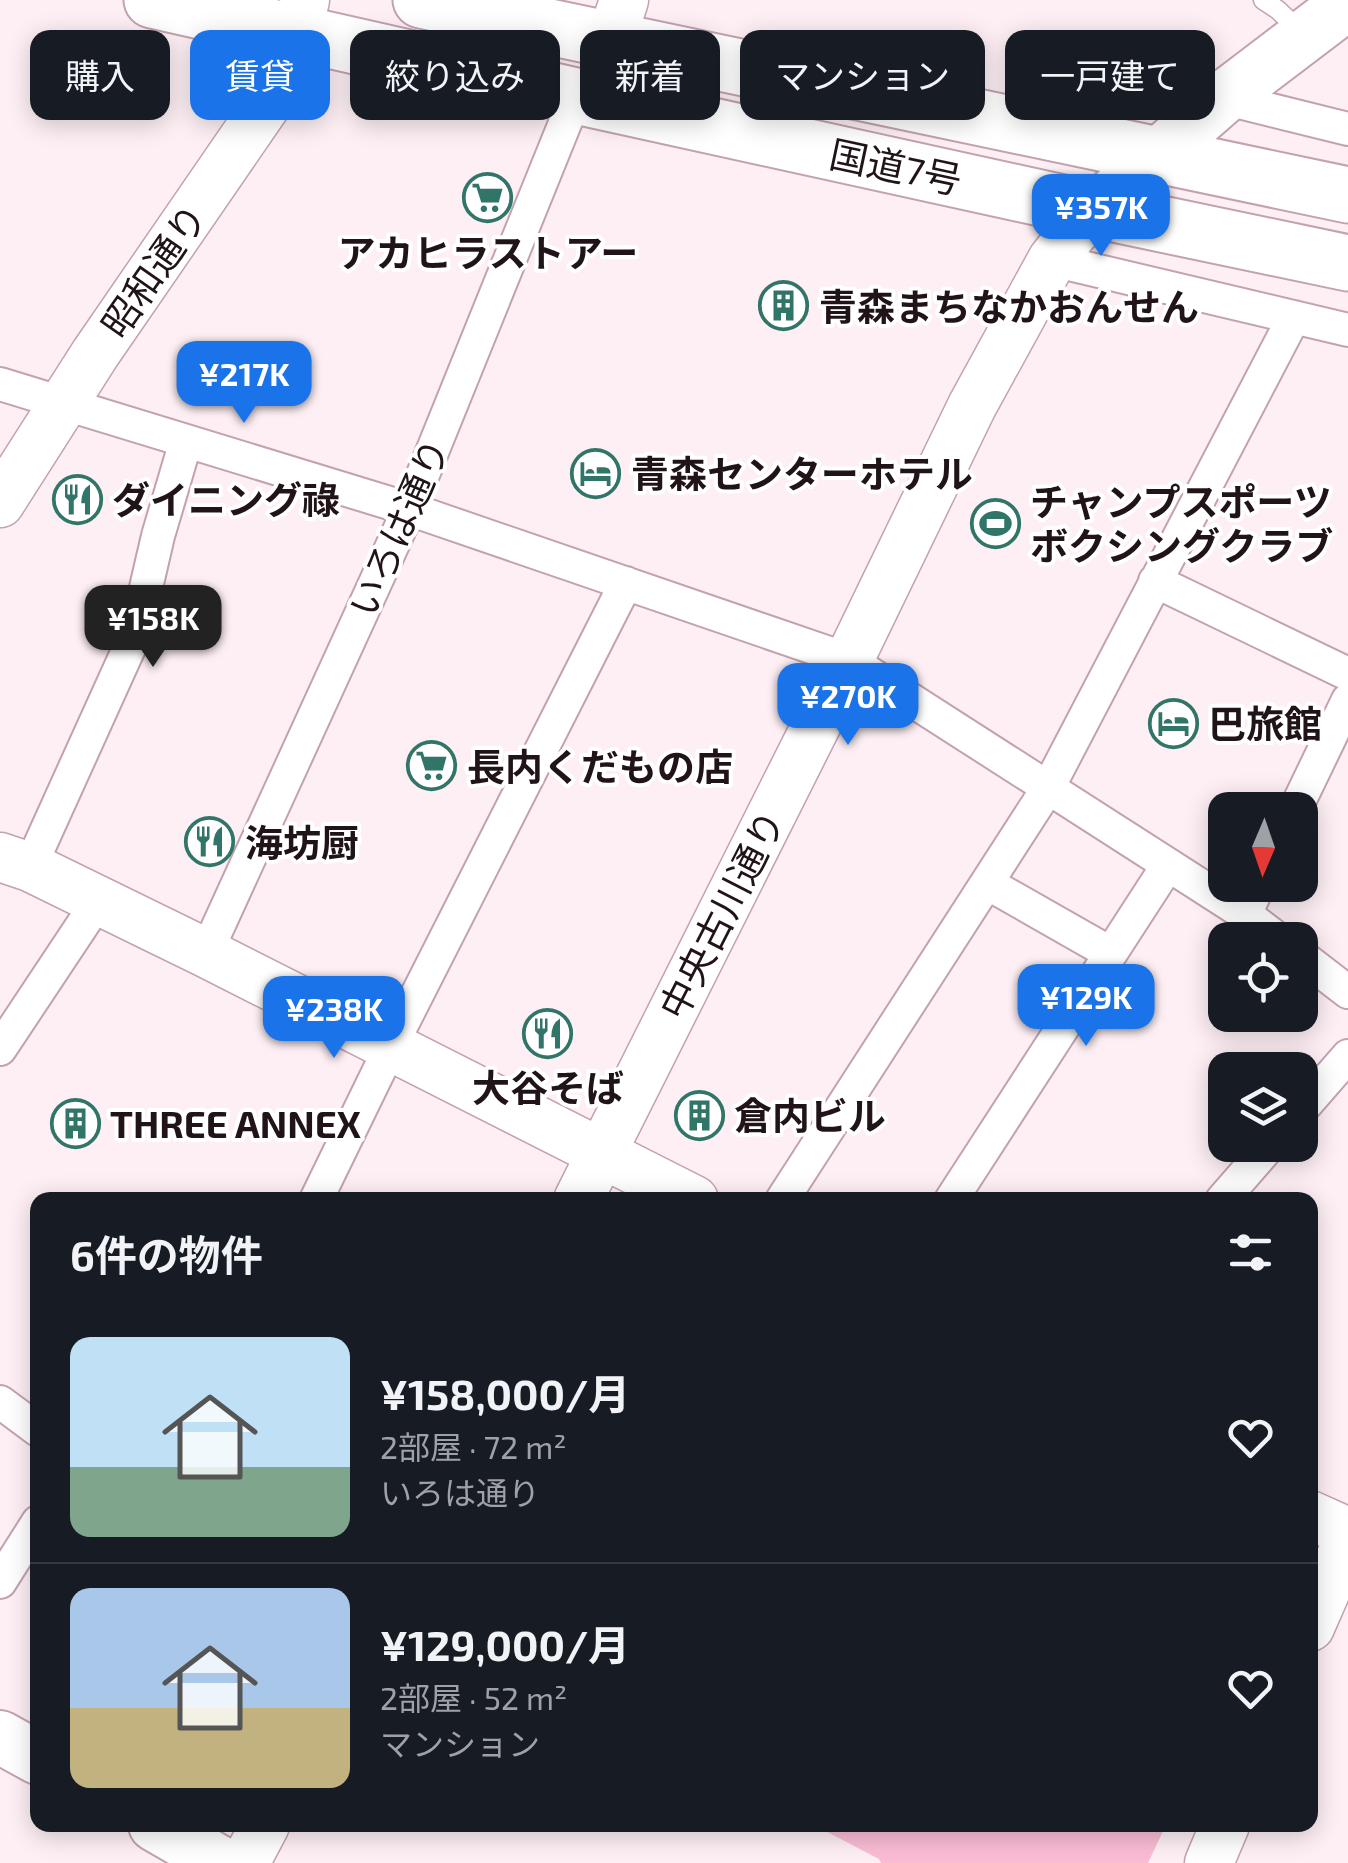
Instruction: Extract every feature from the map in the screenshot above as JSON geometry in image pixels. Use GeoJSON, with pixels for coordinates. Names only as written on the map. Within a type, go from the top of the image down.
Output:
{"type":"FeatureCollection","features":[{"type":"Feature","properties":{"kind":"highway","name":"国道7号"},"geometry":{"type":"LineString","coordinates":[[152,0],[301,17],[576,96],[1348,262]]}},
{"type":"Feature","properties":{"kind":"highway","name":"国道7号"},"geometry":{"type":"LineString","coordinates":[[421,0],[618,21],[1155,156],[1348,195]]}},
{"type":"Feature","properties":{"kind":"main road"},"geometry":{"type":"LineString","coordinates":[[1095,210],[1223,98],[1348,3]]}},
{"type":"Feature","properties":{"kind":"main road"},"geometry":{"type":"LineString","coordinates":[[0,1737],[30,1754]]}},
{"type":"Feature","properties":{"kind":"main road"},"geometry":{"type":"LineString","coordinates":[[167,1832],[221,1863]]}},
{"type":"Feature","properties":{"kind":"street","name":"昭和通り"},"geometry":{"type":"LineString","coordinates":[[0,503],[62,404],[280,85],[301,17]]}},
{"type":"Feature","properties":{"kind":"street","name":"いろは通り"},"geometry":{"type":"LineString","coordinates":[[206,953],[410,509],[576,96]]}},
{"type":"Feature","properties":{"kind":"street"},"geometry":{"type":"LineString","coordinates":[[1223,98],[1348,129]]}},
{"type":"Feature","properties":{"kind":"street","name":"中央古川通り"},"geometry":{"type":"LineString","coordinates":[[582,1192],[972,406],[1052,260],[1095,210]]}},
{"type":"Feature","properties":{"kind":"street"},"geometry":{"type":"LineString","coordinates":[[1052,260],[1348,330]]}},
{"type":"Feature","properties":{"kind":"street"},"geometry":{"type":"LineString","coordinates":[[787,1192],[1048,788],[1294,317]]}},
{"type":"Feature","properties":{"kind":"street"},"geometry":{"type":"LineString","coordinates":[[0,384],[410,509],[849,660],[1168,865],[1208,882]]}},
{"type":"Feature","properties":{"kind":"street"},"geometry":{"type":"LineString","coordinates":[[186,441],[135,635],[15,862],[206,953],[678,1192]]}},
{"type":"Feature","properties":{"kind":"street"},"geometry":{"type":"LineString","coordinates":[[1155,581],[1348,674]]}},
{"type":"Feature","properties":{"kind":"street"},"geometry":{"type":"LineString","coordinates":[[320,1192],[626,583]]}},
{"type":"Feature","properties":{"kind":"street"},"geometry":{"type":"LineString","coordinates":[[1304,792],[1348,700]]}},
{"type":"Feature","properties":{"kind":"street"},"geometry":{"type":"LineString","coordinates":[[957,1192],[1168,865]]}},
{"type":"Feature","properties":{"kind":"street"},"geometry":{"type":"LineString","coordinates":[[987,883],[1110,954]]}},
{"type":"Feature","properties":{"kind":"street"},"geometry":{"type":"LineString","coordinates":[[0,1049],[99,900]]}},
{"type":"Feature","properties":{"kind":"street"},"geometry":{"type":"LineString","coordinates":[[1318,970],[1348,992]]}},
{"type":"Feature","properties":{"kind":"street"},"geometry":{"type":"LineString","coordinates":[[1318,1090],[1348,1056]]}},
{"type":"Feature","properties":{"kind":"street"},"geometry":{"type":"LineString","coordinates":[[1229,1192],[1255,1162]]}},
{"type":"Feature","properties":{"kind":"street"},"geometry":{"type":"LineString","coordinates":[[0,1402],[30,1424]]}},
{"type":"Feature","properties":{"kind":"street"},"geometry":{"type":"LineString","coordinates":[[1318,1519],[1348,1532]]}},
{"type":"Feature","properties":{"kind":"street"},"geometry":{"type":"LineString","coordinates":[[0,1582],[30,1535]]}},
{"type":"Feature","properties":{"kind":"street"},"geometry":{"type":"LineString","coordinates":[[1318,1609],[1348,1540]]}},
{"type":"Feature","properties":{"kind":"street"},"geometry":{"type":"LineString","coordinates":[[245,1863],[261,1832]]}},
{"type":"Feature","properties":{"kind":"street"},"geometry":{"type":"LineString","coordinates":[[1209,1863],[1222,1832]]}},
{"type":"Feature","properties":{"kind":"lane"},"geometry":{"type":"LineString","coordinates":[[1264,0],[1304,35]]}},
{"type":"Feature","properties":{"kind":"shaded area"},"geometry":{"type":"Polygon","coordinates":[[[827,1832],[1163,1832],[1148,1863],[881,1863],[827,1832]]]}},
{"type":"Feature","properties":{"kind":"place","name":"アカヒラストアー"},"geometry":{"type":"Point","coordinates":[488,198]}},
{"type":"Feature","properties":{"kind":"place","name":"青森まちなかおんせん"},"geometry":{"type":"Point","coordinates":[784,306]}},
{"type":"Feature","properties":{"kind":"place","name":"青森センターホテル"},"geometry":{"type":"Point","coordinates":[596,473]}},
{"type":"Feature","properties":{"kind":"place","name":"ダイニング祿"},"geometry":{"type":"Point","coordinates":[77,499]}},
{"type":"Feature","properties":{"kind":"place","name":"チャンプスポーツ ボクシングクラブ"},"geometry":{"type":"Point","coordinates":[995,523]}},
{"type":"Feature","properties":{"kind":"place","name":"巴旅館"},"geometry":{"type":"Point","coordinates":[1173,723]}},
{"type":"Feature","properties":{"kind":"place","name":"長内くだもの店"},"geometry":{"type":"Point","coordinates":[432,766]}},
{"type":"Feature","properties":{"kind":"place","name":"海坊厨"},"geometry":{"type":"Point","coordinates":[210,842]}},
{"type":"Feature","properties":{"kind":"place","name":"大谷そば"},"geometry":{"type":"Point","coordinates":[548,1033]}},
{"type":"Feature","properties":{"kind":"place","name":"倉内ビル"},"geometry":{"type":"Point","coordinates":[699,1115]}},
{"type":"Feature","properties":{"kind":"place","name":"THREE ANNEX"},"geometry":{"type":"Point","coordinates":[75,1123]}}]}
